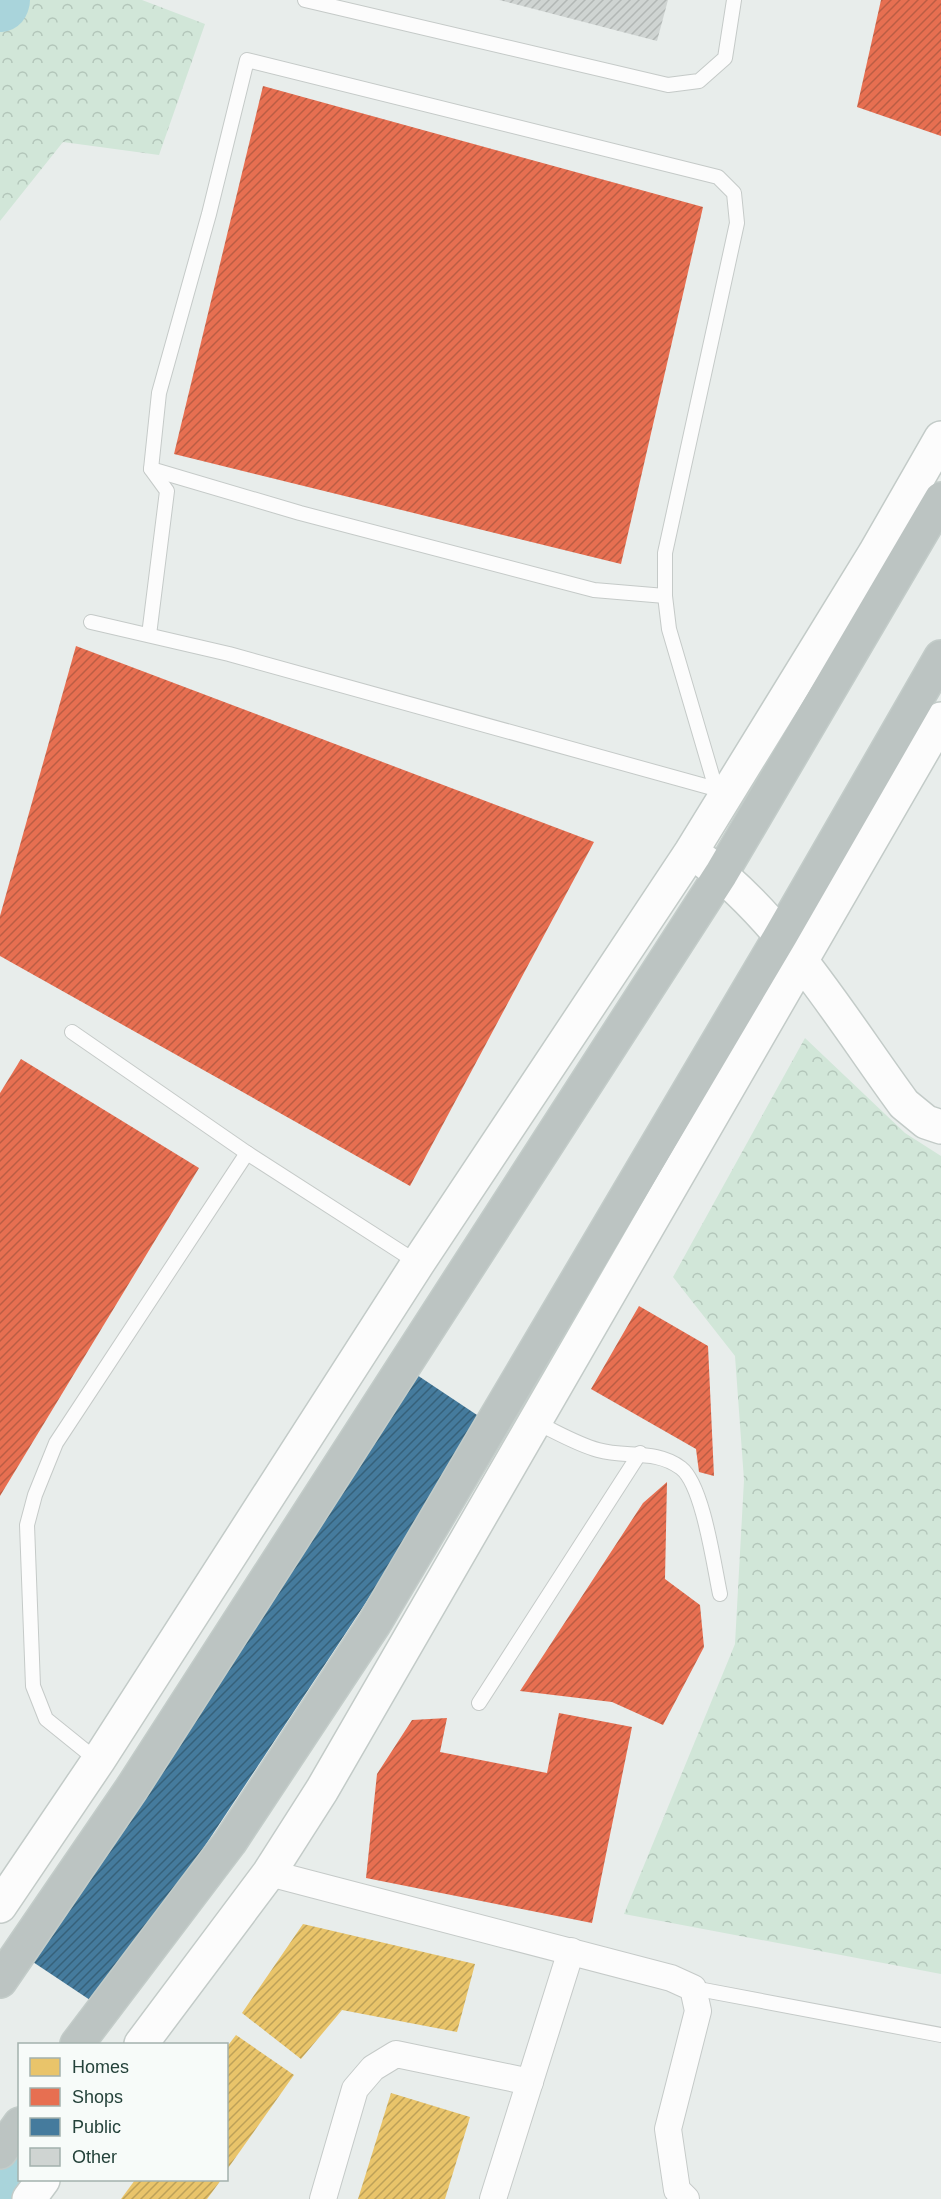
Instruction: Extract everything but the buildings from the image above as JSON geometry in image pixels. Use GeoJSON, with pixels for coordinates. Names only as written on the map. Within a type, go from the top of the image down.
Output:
{"type":"FeatureCollection","features":[{"type":"Feature","properties":{"kind":"highway"},"geometry":{"type":"LineString","coordinates":[[0,1982],[132,1788],[721,874],[941,499]]}},
{"type":"Feature","properties":{"kind":"highway"},"geometry":{"type":"LineString","coordinates":[[78,2043],[230,1842],[374,1624],[781,935],[941,657]]}},
{"type":"Feature","properties":{"kind":"highway"},"geometry":{"type":"LineString","coordinates":[[0,2152],[18,2127]]}},
{"type":"Feature","properties":{"kind":"street"},"geometry":{"type":"LineString","coordinates":[[0,1906],[98,1761],[417,1263],[691,852],[719,796],[874,553],[941,438]]}},
{"type":"Feature","properties":{"kind":"street"},"geometry":{"type":"LineString","coordinates":[[142,2043],[269,1873],[322,1790],[941,719]]}},
{"type":"Feature","properties":{"kind":"street"},"geometry":{"type":"LineString","coordinates":[[691,852],[721,874],[781,935],[904,1104],[926,1122],[941,1127]]}},
{"type":"Feature","properties":{"kind":"street"},"geometry":{"type":"LineString","coordinates":[[269,1873],[571,1951],[682,1983],[698,2011],[668,2129],[677,2190],[686,2199]]}},
{"type":"Feature","properties":{"kind":"street"},"geometry":{"type":"LineString","coordinates":[[494,2199],[571,1951]]}},
{"type":"Feature","properties":{"kind":"street"},"geometry":{"type":"LineString","coordinates":[[323,2199],[355,2088],[373,2068],[396,2054],[530,2082]]}},
{"type":"Feature","properties":{"kind":"street"},"geometry":{"type":"LineString","coordinates":[[29,2199],[41,2181]]}},
{"type":"Feature","properties":{"kind":"lane"},"geometry":{"type":"LineString","coordinates":[[305,0],[668,85],[699,81],[725,58],[734,0]]}},
{"type":"Feature","properties":{"kind":"lane"},"geometry":{"type":"LineString","coordinates":[[149,635],[167,491],[151,469],[159,393],[209,214],[247,60],[718,177],[734,193],[737,223],[665,553],[665,596],[669,628],[719,796]]}},
{"type":"Feature","properties":{"kind":"lane"},"geometry":{"type":"LineString","coordinates":[[151,469],[300,513],[594,590],[665,596]]}},
{"type":"Feature","properties":{"kind":"lane"},"geometry":{"type":"LineString","coordinates":[[91,622],[229,654],[719,796]]}},
{"type":"Feature","properties":{"kind":"lane"},"geometry":{"type":"LineString","coordinates":[[72,1032],[247,1153],[417,1263]]}},
{"type":"Feature","properties":{"kind":"lane"},"geometry":{"type":"LineString","coordinates":[[98,1761],[46,1719],[33,1686],[27,1525],[35,1495],[56,1443],[247,1153]]}},
{"type":"Feature","properties":{"kind":"lane"},"geometry":{"type":"LineString","coordinates":[[535,1422],[596,1450],[618,1455],[639,1453],[660,1458],[683,1469],[699,1498],[720,1594]]}},
{"type":"Feature","properties":{"kind":"lane"},"geometry":{"type":"LineString","coordinates":[[479,1703],[639,1453]]}},
{"type":"Feature","properties":{"kind":"lane"},"geometry":{"type":"LineString","coordinates":[[682,1983],[941,2035]]}},
{"type":"Feature","properties":{"kind":"green space"},"geometry":{"type":"Polygon","coordinates":[[[0,0],[142,0],[205,24],[159,155],[63,142],[0,221],[0,0]]]}},
{"type":"Feature","properties":{"kind":"green space"},"geometry":{"type":"Polygon","coordinates":[[[805,1038],[905,1133],[941,1156],[941,1974],[624,1914],[735,1644],[744,1480],[735,1356],[673,1277],[805,1038]]]}},
{"type":"Feature","properties":{"kind":"waterway"},"geometry":{"type":"LineString","coordinates":[[0,2177],[18,2199]]}}]}
